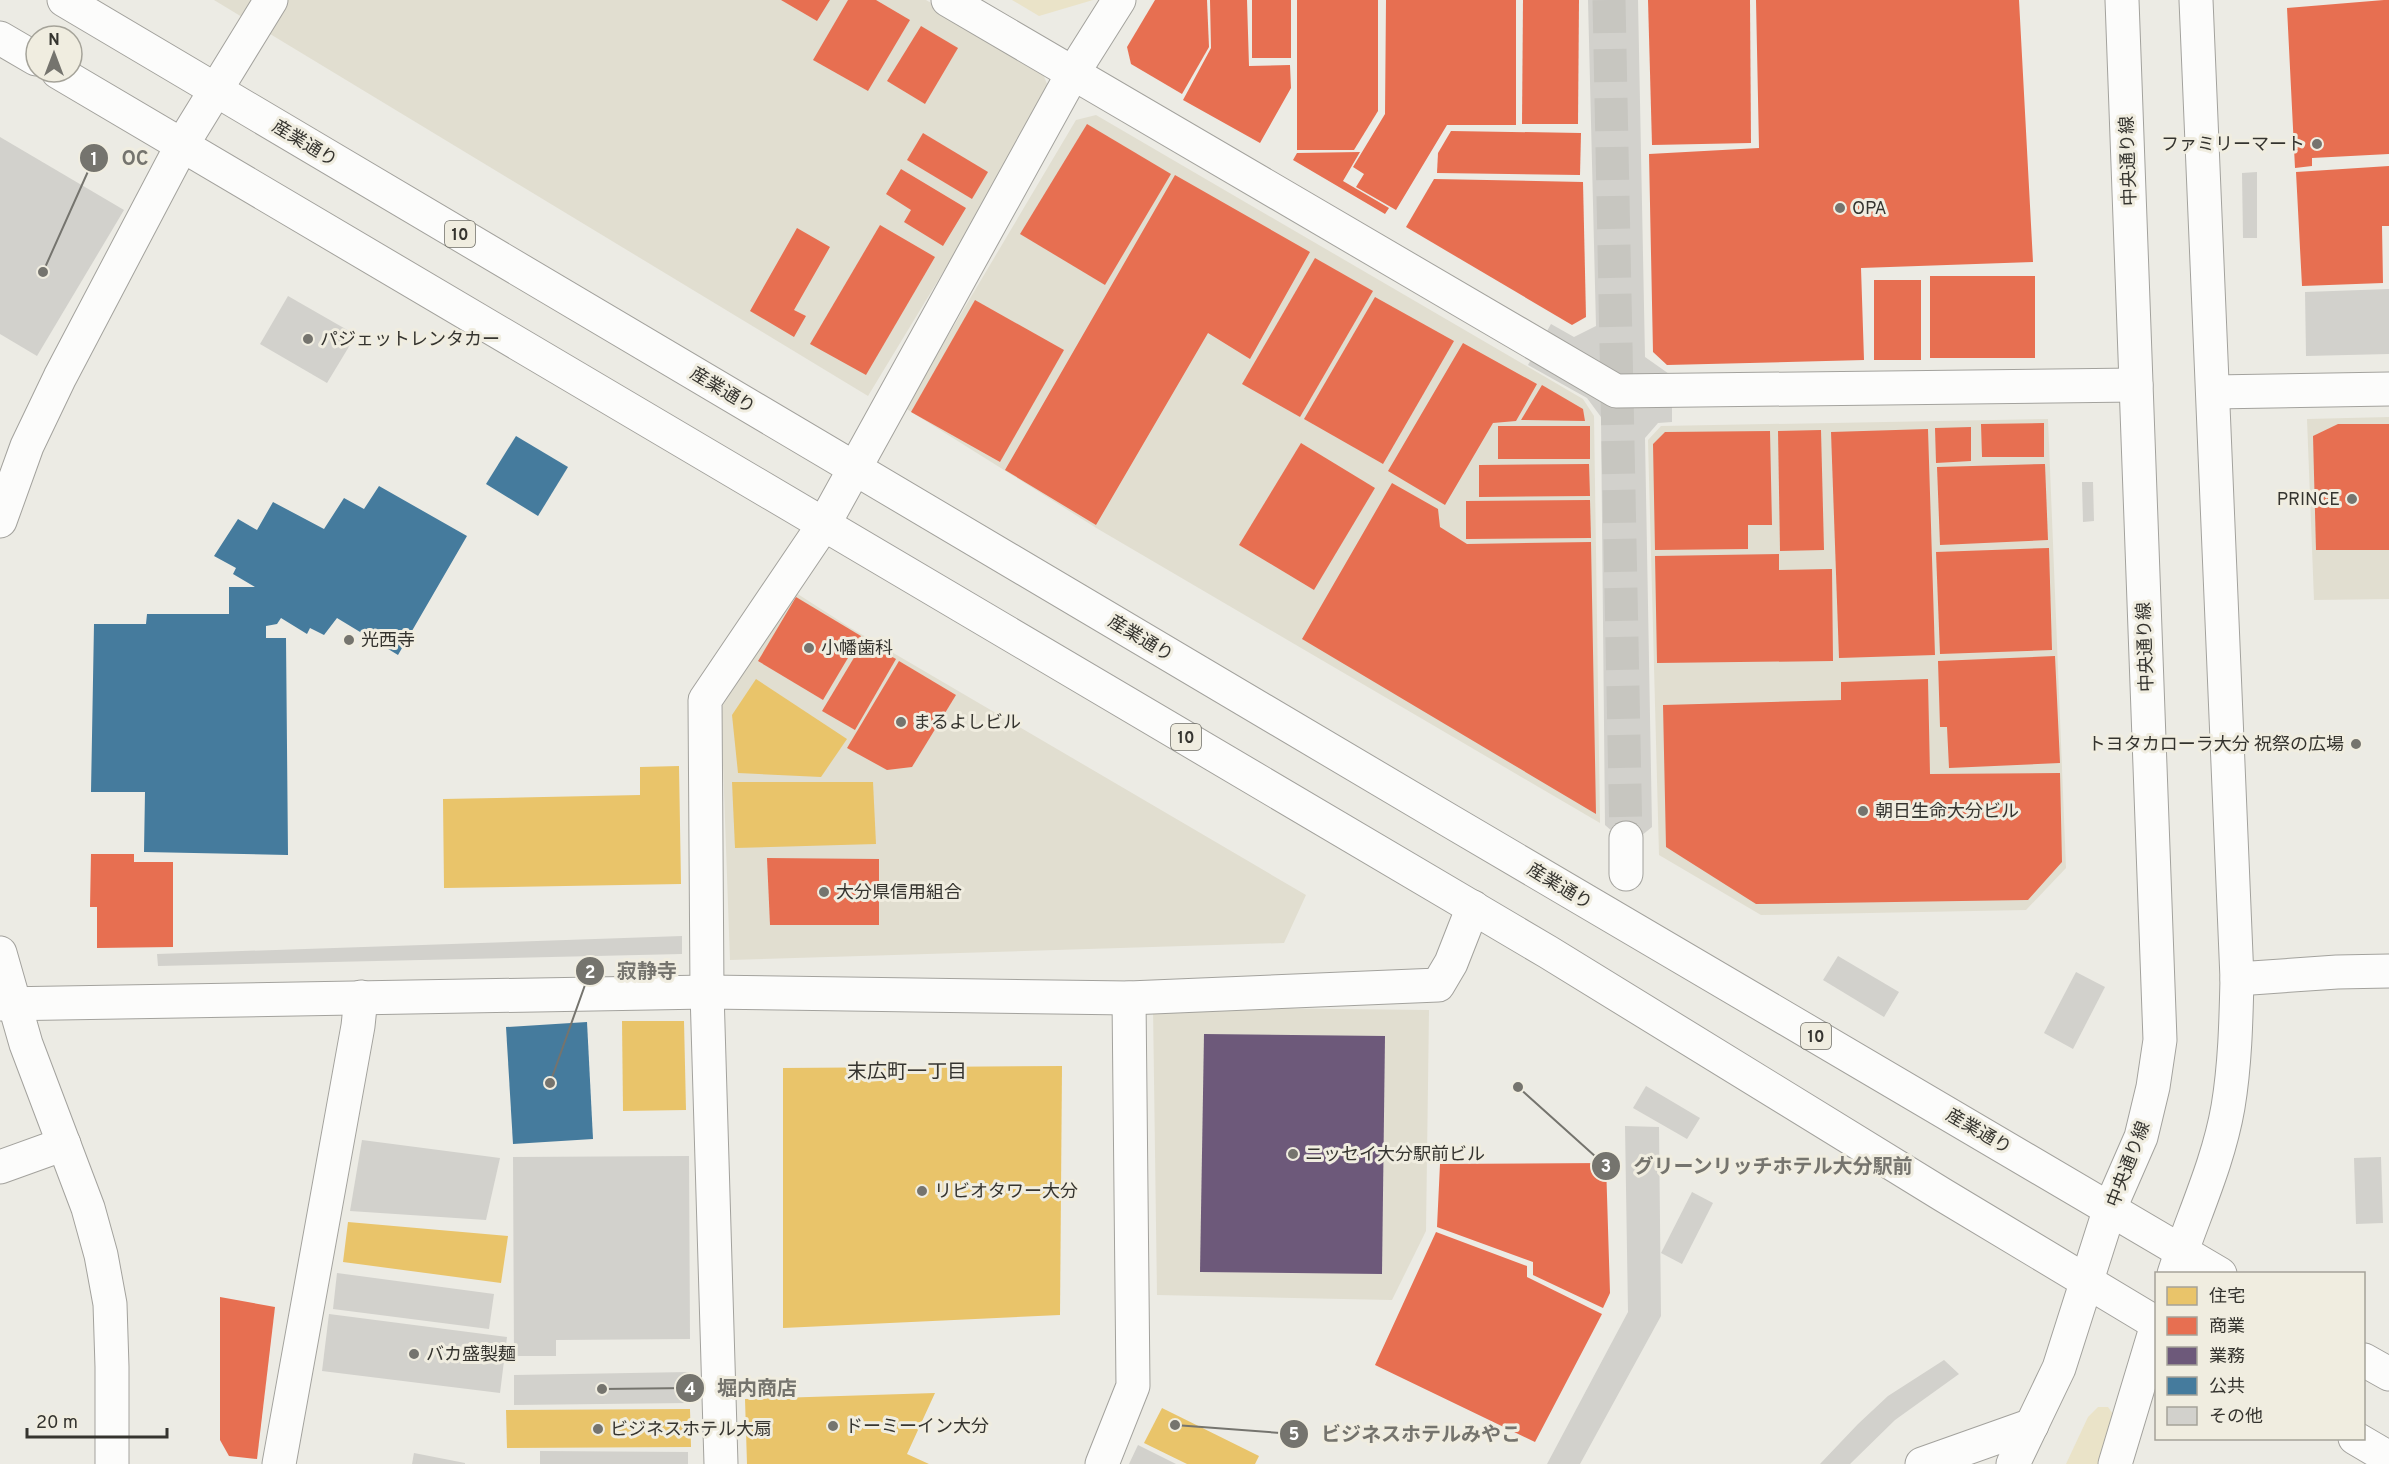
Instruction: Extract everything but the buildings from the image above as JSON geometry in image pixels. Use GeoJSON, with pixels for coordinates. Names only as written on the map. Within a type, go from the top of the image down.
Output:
{"type":"FeatureCollection","features":[{"type":"Feature","properties":{"kind":"main road","name":"産業通り"},"geometry":{"type":"LineString","coordinates":[[64,0],[2110,1209],[2178,1262],[2213,1272]]}},
{"type":"Feature","properties":{"kind":"main road"},"geometry":{"type":"LineString","coordinates":[[0,521],[27,446],[60,377],[182,145],[218,91],[271,0]]}},
{"type":"Feature","properties":{"kind":"main road"},"geometry":{"type":"LineString","coordinates":[[948,0],[1616,391],[2136,386]]}},
{"type":"Feature","properties":{"kind":"main road"},"geometry":{"type":"LineString","coordinates":[[721,1464],[707,992],[705,700],[824,524],[1073,73],[1119,0]]}},
{"type":"Feature","properties":{"kind":"main road","name":"中央通り線"},"geometry":{"type":"LineString","coordinates":[[2013,1464],[2059,1368],[2110,1209],[2141,1137],[2153,1087],[2160,1040],[2122,0]]}},
{"type":"Feature","properties":{"kind":"main road"},"geometry":{"type":"LineString","coordinates":[[2178,1262],[2213,1165],[2228,1109],[2235,1052],[2237,979],[2196,0]]}},
{"type":"Feature","properties":{"kind":"main road"},"geometry":{"type":"LineString","coordinates":[[0,38],[24,52]]}},
{"type":"Feature","properties":{"kind":"main road","name":"10"},"geometry":{"type":"LineString","coordinates":[[78,84],[1473,907],[2155,1322]]}},
{"type":"Feature","properties":{"kind":"main road"},"geometry":{"type":"LineString","coordinates":[[2212,392],[2389,389]]}},
{"type":"Feature","properties":{"kind":"main road"},"geometry":{"type":"LineString","coordinates":[[1626,838],[1626,874]]}},
{"type":"Feature","properties":{"kind":"main road"},"geometry":{"type":"LineString","coordinates":[[7,1004],[707,992],[1129,998],[1438,985],[1451,963],[1473,907]]}},
{"type":"Feature","properties":{"kind":"main road"},"geometry":{"type":"LineString","coordinates":[[0,953],[7,1004],[64,1144],[88,1209],[100,1255],[110,1304],[112,1464]]}},
{"type":"Feature","properties":{"kind":"main road"},"geometry":{"type":"LineString","coordinates":[[2237,979],[2389,971]]}},
{"type":"Feature","properties":{"kind":"main road"},"geometry":{"type":"LineString","coordinates":[[279,1464],[358,1026],[361,997]]}},
{"type":"Feature","properties":{"kind":"main road"},"geometry":{"type":"LineString","coordinates":[[1102,1464],[1133,1386],[1129,998]]}},
{"type":"Feature","properties":{"kind":"main road"},"geometry":{"type":"LineString","coordinates":[[0,1167],[64,1144]]}},
{"type":"Feature","properties":{"kind":"main road"},"geometry":{"type":"LineString","coordinates":[[2115,1464],[2155,1335]]}},
{"type":"Feature","properties":{"kind":"main road"},"geometry":{"type":"LineString","coordinates":[[2365,1361],[2389,1374]]}},
{"type":"Feature","properties":{"kind":"main road"},"geometry":{"type":"LineString","coordinates":[[1922,1464],[2032,1425]]}},
{"type":"Feature","properties":{"kind":"main road"},"geometry":{"type":"LineString","coordinates":[[2358,1440],[2389,1458]]}},
{"type":"Feature","properties":{"kind":"shaded area"},"geometry":{"type":"Polygon","coordinates":[[[214,0],[926,0],[1039,64],[1051,94],[868,396],[214,0]]]}},
{"type":"Feature","properties":{"kind":"shaded area"},"geometry":{"type":"Polygon","coordinates":[[[1012,0],[1093,0],[1039,16],[1012,0]]]}},
{"type":"Feature","properties":{"kind":"shaded area"},"geometry":{"type":"Polygon","coordinates":[[[1096,115],[1583,399],[1594,416],[1600,823],[1098,529],[905,408],[1076,120],[1096,115]]]}},
{"type":"Feature","properties":{"kind":"shaded area"},"geometry":{"type":"Polygon","coordinates":[[[2389,417],[2389,599],[2314,600],[2307,419],[2389,417]]]}},
{"type":"Feature","properties":{"kind":"shaded area"},"geometry":{"type":"Polygon","coordinates":[[[2048,419],[2066,868],[2026,910],[1761,915],[1659,855],[1648,440],[1661,426],[2048,419]]]}},
{"type":"Feature","properties":{"kind":"shaded area"},"geometry":{"type":"Polygon","coordinates":[[[793,591],[849,627],[1306,895],[1284,943],[730,960],[721,708],[793,591]]]}},
{"type":"Feature","properties":{"kind":"shaded area"},"geometry":{"type":"Polygon","coordinates":[[[1153,1007],[1429,1010],[1426,1231],[1392,1300],[1157,1295],[1153,1007]]]}},
{"type":"Feature","properties":{"kind":"shaded area"},"geometry":{"type":"Polygon","coordinates":[[[2098,1407],[2108,1407],[2113,1414],[2101,1464],[2066,1464],[2088,1417],[2098,1407]]]}},
{"type":"Feature","properties":{"kind":"tunnel"},"geometry":{"type":"LineString","coordinates":[[1609,0],[1626,838]]}},
{"type":"Feature","properties":{"kind":"place","name":"ファミリーマート"},"geometry":{"type":"Point","coordinates":[2317,144]}},
{"type":"Feature","properties":{"kind":"place","name":"OPA"},"geometry":{"type":"Point","coordinates":[1840,208]}},
{"type":"Feature","properties":{"kind":"place","name":"OC"},"geometry":{"type":"Point","coordinates":[43,272]}},
{"type":"Feature","properties":{"kind":"place","name":"パジェットレンタカー"},"geometry":{"type":"Point","coordinates":[308,339]}},
{"type":"Feature","properties":{"kind":"place","name":"PRINCE"},"geometry":{"type":"Point","coordinates":[2352,499]}},
{"type":"Feature","properties":{"kind":"place","name":"光西寺"},"geometry":{"type":"Point","coordinates":[349,640]}},
{"type":"Feature","properties":{"kind":"place","name":"小幡歯科"},"geometry":{"type":"Point","coordinates":[809,648]}},
{"type":"Feature","properties":{"kind":"place","name":"まるよしビル"},"geometry":{"type":"Point","coordinates":[901,722]}},
{"type":"Feature","properties":{"kind":"place","name":"トヨタカローラ大分 祝祭の広場"},"geometry":{"type":"Point","coordinates":[2356,744]}},
{"type":"Feature","properties":{"kind":"place","name":"朝日生命大分ビル"},"geometry":{"type":"Point","coordinates":[1863,811]}},
{"type":"Feature","properties":{"kind":"place","name":"大分県信用組合"},"geometry":{"type":"Point","coordinates":[824,892]}},
{"type":"Feature","properties":{"kind":"place","name":"寂静寺"},"geometry":{"type":"Point","coordinates":[550,1083]}},
{"type":"Feature","properties":{"kind":"place","name":"グリーンリッチホテル大分駅前"},"geometry":{"type":"Point","coordinates":[1518,1087]}},
{"type":"Feature","properties":{"kind":"place","name":"ニッセイ大分駅前ビル"},"geometry":{"type":"Point","coordinates":[1293,1154]}},
{"type":"Feature","properties":{"kind":"place","name":"リビオタワー大分"},"geometry":{"type":"Point","coordinates":[922,1191]}},
{"type":"Feature","properties":{"kind":"place","name":"バカ盛製麺"},"geometry":{"type":"Point","coordinates":[414,1354]}},
{"type":"Feature","properties":{"kind":"place","name":"堀内商店"},"geometry":{"type":"Point","coordinates":[602,1389]}},
{"type":"Feature","properties":{"kind":"place","name":"ビジネスホテルみやこ"},"geometry":{"type":"Point","coordinates":[1175,1425]}},
{"type":"Feature","properties":{"kind":"place","name":"ドーミーイン大分"},"geometry":{"type":"Point","coordinates":[833,1426]}},
{"type":"Feature","properties":{"kind":"place","name":"ビジネスホテル大扇"},"geometry":{"type":"Point","coordinates":[598,1429]}},
{"type":"Feature","properties":{"kind":"district","name":"末広町一丁目"},"geometry":{"type":"Point","coordinates":[907,1071]}}]}
